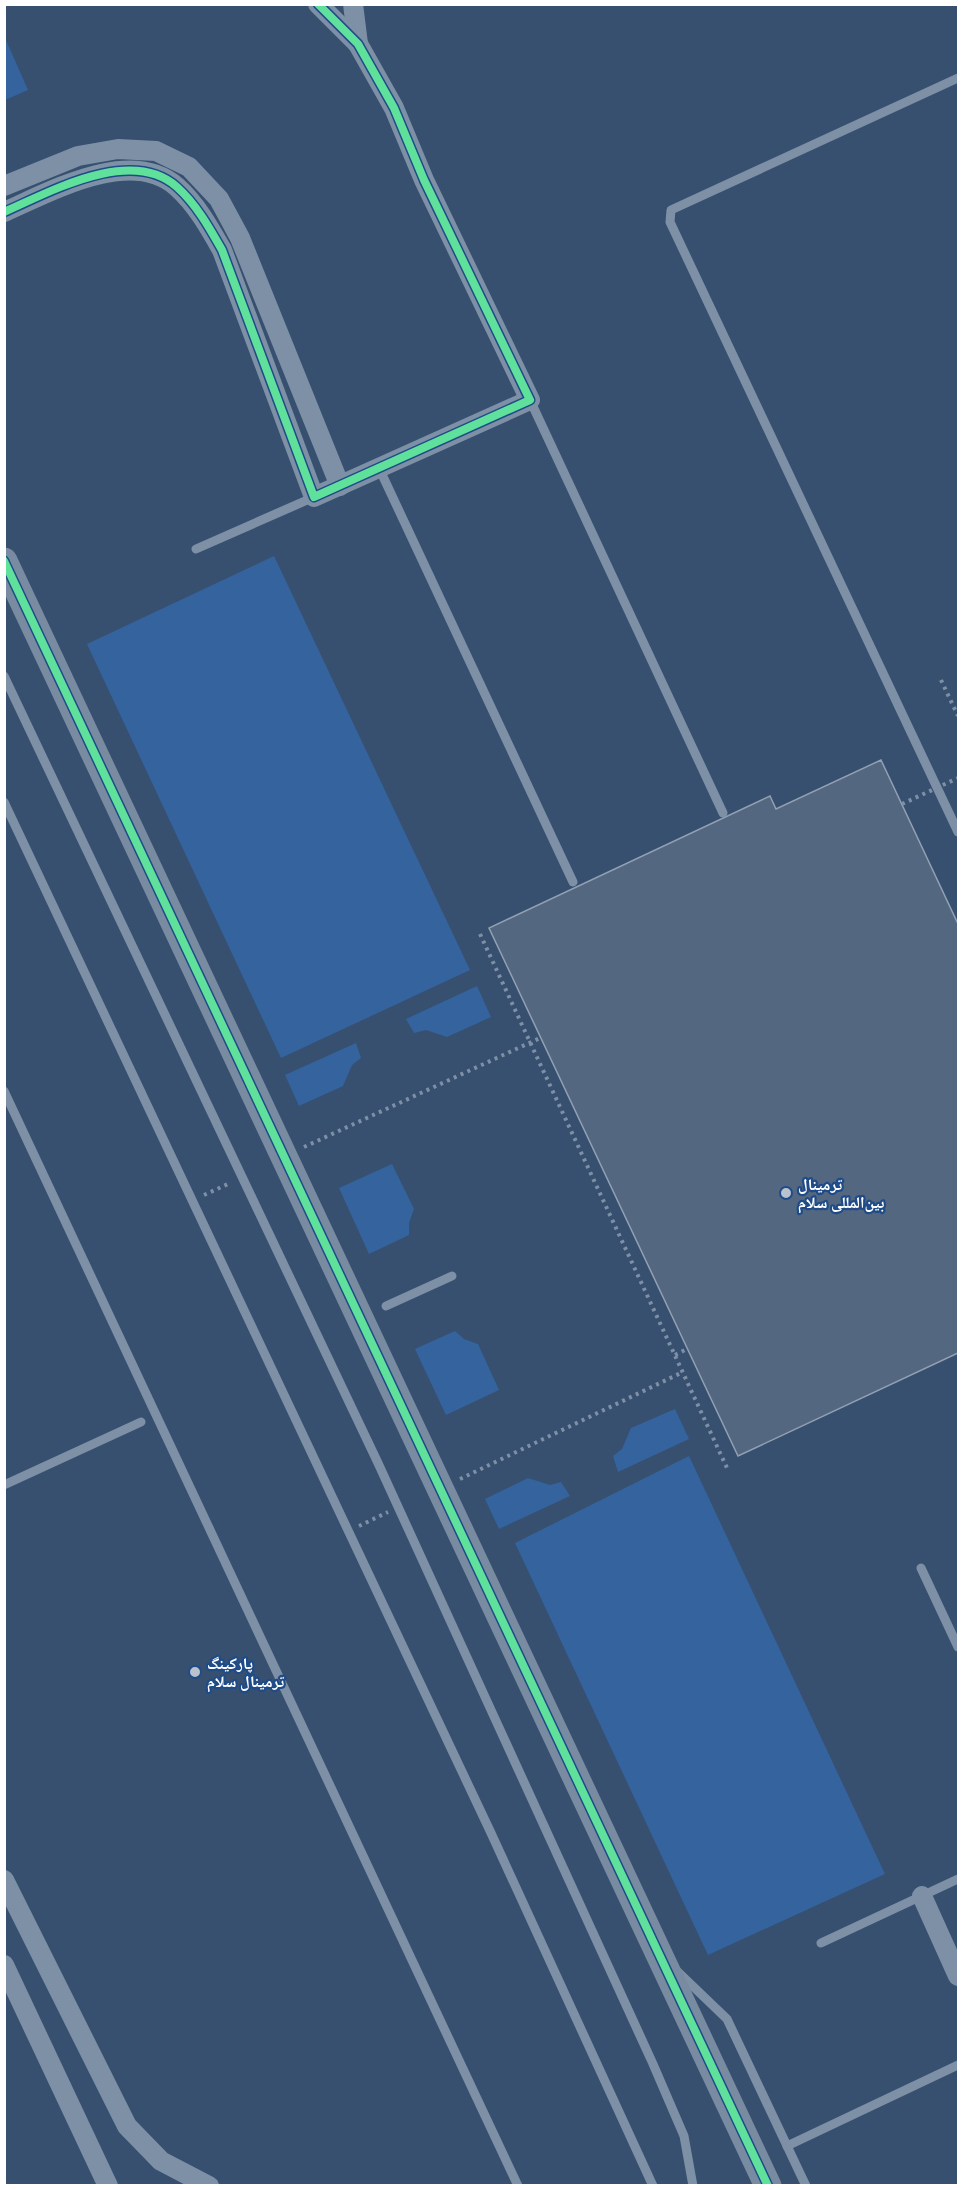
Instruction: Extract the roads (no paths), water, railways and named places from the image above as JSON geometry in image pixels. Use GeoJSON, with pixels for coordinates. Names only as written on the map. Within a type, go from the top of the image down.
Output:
{"type":"FeatureCollection","features":[{"type":"Feature","properties":{"kind":"street"},"geometry":{"type":"LineString","coordinates":[[4,212],[86,176],[118,171],[150,174],[175,185],[201,214],[222,250],[314,497],[530,400],[424,180],[394,108],[358,44],[318,4]]}},
{"type":"Feature","properties":{"kind":"street"},"geometry":{"type":"LineString","coordinates":[[353,4],[358,44]]}},
{"type":"Feature","properties":{"kind":"street"},"geometry":{"type":"LineString","coordinates":[[4,186],[78,156],[118,149],[156,151],[189,167],[219,199],[240,238],[340,486]]}},
{"type":"Feature","properties":{"kind":"street"},"geometry":{"type":"LineString","coordinates":[[4,561],[768,2186]]}},
{"type":"Feature","properties":{"kind":"street"},"geometry":{"type":"LineString","coordinates":[[4,1880],[127,2126],[161,2161],[209,2186]]}},
{"type":"Feature","properties":{"kind":"street"},"geometry":{"type":"LineString","coordinates":[[922,1896],[958,1976]]}},
{"type":"Feature","properties":{"kind":"street"},"geometry":{"type":"LineString","coordinates":[[4,1965],[108,2186]]}},
{"type":"Feature","properties":{"kind":"lane"},"geometry":{"type":"LineString","coordinates":[[958,78],[670,210],[670,222],[958,832]]}},
{"type":"Feature","properties":{"kind":"lane"},"geometry":{"type":"LineString","coordinates":[[530,400],[723,813]]}},
{"type":"Feature","properties":{"kind":"lane"},"geometry":{"type":"LineString","coordinates":[[379,468],[573,882]]}},
{"type":"Feature","properties":{"kind":"lane"},"geometry":{"type":"LineString","coordinates":[[196,549],[314,497]]}},
{"type":"Feature","properties":{"kind":"lane"},"geometry":{"type":"LineString","coordinates":[[4,676],[399,1507],[684,2136],[693,2186]]}},
{"type":"Feature","properties":{"kind":"lane"},"geometry":{"type":"LineString","coordinates":[[4,801],[653,2186]]}},
{"type":"Feature","properties":{"kind":"lane"},"geometry":{"type":"LineString","coordinates":[[4,1091],[518,2186]]}},
{"type":"Feature","properties":{"kind":"lane"},"geometry":{"type":"LineString","coordinates":[[386,1306],[452,1276]]}},
{"type":"Feature","properties":{"kind":"lane"},"geometry":{"type":"LineString","coordinates":[[4,1485],[141,1422]]}},
{"type":"Feature","properties":{"kind":"lane"},"geometry":{"type":"LineString","coordinates":[[921,1568],[958,1647]]}},
{"type":"Feature","properties":{"kind":"lane"},"geometry":{"type":"LineString","coordinates":[[821,1943],[958,1879]]}},
{"type":"Feature","properties":{"kind":"lane"},"geometry":{"type":"LineString","coordinates":[[661,1956],[706,1996],[727,2019],[806,2186]]}},
{"type":"Feature","properties":{"kind":"lane"},"geometry":{"type":"LineString","coordinates":[[787,2146],[958,2065]]}},
{"type":"Feature","properties":{"kind":"place","name":"ترمینال بین‌المللی سلام"},"geometry":{"type":"Point","coordinates":[786,1193]}},
{"type":"Feature","properties":{"kind":"place","name":"پارکینگ ترمینال سلام"},"geometry":{"type":"Point","coordinates":[195,1672]}}]}
